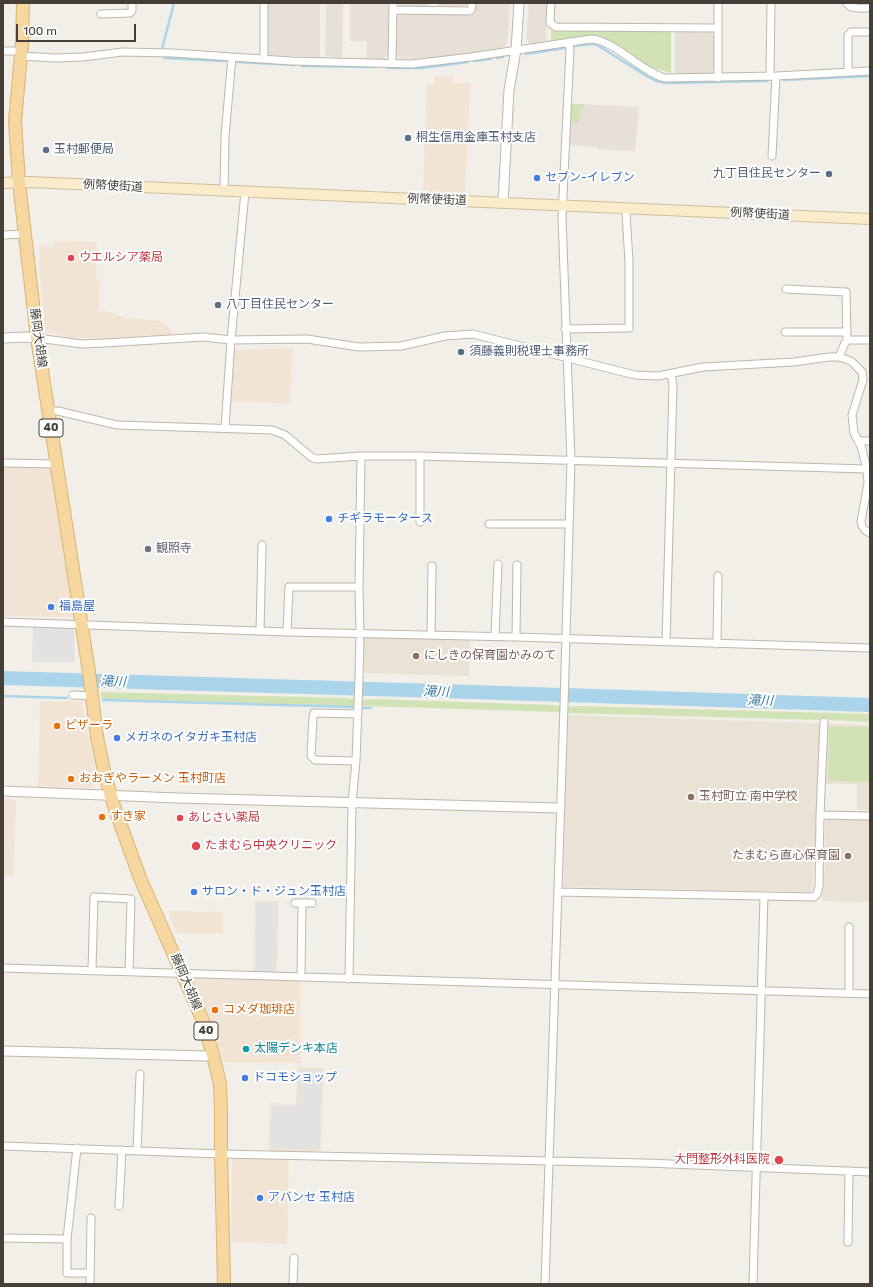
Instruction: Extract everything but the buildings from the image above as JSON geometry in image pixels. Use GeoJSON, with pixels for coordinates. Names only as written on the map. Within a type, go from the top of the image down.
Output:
{"type":"FeatureCollection","features":[{"type":"Feature","properties":{"kind":"main road","name":"藤岡大胡線"},"geometry":{"type":"LineString","coordinates":[[23,3],[21,54],[15,121],[24,234],[37,338],[82,624],[100,753],[110,794],[140,878],[203,1020],[214,1054],[220,1090],[221,1112],[224,1284]]}},
{"type":"Feature","properties":{"kind":"main road","name":"例幣使街道"},"geometry":{"type":"LineString","coordinates":[[3,183],[29,182],[870,219]]}},
{"type":"Feature","properties":{"kind":"street"},"geometry":{"type":"LineString","coordinates":[[101,14],[130,13],[132,11],[132,3]]}},
{"type":"Feature","properties":{"kind":"street"},"geometry":{"type":"LineString","coordinates":[[264,3],[264,59]]}},
{"type":"Feature","properties":{"kind":"street"},"geometry":{"type":"LineString","coordinates":[[433,3],[433,11]]}},
{"type":"Feature","properties":{"kind":"street"},"geometry":{"type":"LineString","coordinates":[[392,63],[393,7],[433,11],[469,11],[471,10],[472,3]]}},
{"type":"Feature","properties":{"kind":"street"},"geometry":{"type":"LineString","coordinates":[[504,203],[508,98],[516,50],[519,3]]}},
{"type":"Feature","properties":{"kind":"street"},"geometry":{"type":"LineString","coordinates":[[550,3],[550,23],[556,27],[717,28]]}},
{"type":"Feature","properties":{"kind":"street"},"geometry":{"type":"LineString","coordinates":[[718,3],[718,78]]}},
{"type":"Feature","properties":{"kind":"street"},"geometry":{"type":"LineString","coordinates":[[771,3],[773,76],[772,156]]}},
{"type":"Feature","properties":{"kind":"street"},"geometry":{"type":"LineString","coordinates":[[847,3],[851,8],[870,8]]}},
{"type":"Feature","properties":{"kind":"street"},"geometry":{"type":"LineString","coordinates":[[848,72],[848,35],[851,32],[870,32]]}},
{"type":"Feature","properties":{"kind":"street"},"geometry":{"type":"LineString","coordinates":[[3,51],[50,58],[83,57],[122,52],[264,59],[424,63],[592,39],[601,41],[650,72],[665,78],[718,78],[870,71]]}},
{"type":"Feature","properties":{"kind":"street"},"geometry":{"type":"LineString","coordinates":[[545,1284],[571,460],[565,329],[562,205],[570,42]]}},
{"type":"Feature","properties":{"kind":"street"},"geometry":{"type":"LineString","coordinates":[[224,191],[225,136],[232,57]]}},
{"type":"Feature","properties":{"kind":"street"},"geometry":{"type":"LineString","coordinates":[[226,428],[231,340],[245,192]]}},
{"type":"Feature","properties":{"kind":"street"},"geometry":{"type":"LineString","coordinates":[[565,329],[629,328],[629,262],[626,213],[628,208]]}},
{"type":"Feature","properties":{"kind":"street"},"geometry":{"type":"LineString","coordinates":[[3,234],[24,234]]}},
{"type":"Feature","properties":{"kind":"street"},"geometry":{"type":"LineString","coordinates":[[786,289],[846,292],[847,340],[839,357]]}},
{"type":"Feature","properties":{"kind":"street"},"geometry":{"type":"LineString","coordinates":[[785,332],[847,332]]}},
{"type":"Feature","properties":{"kind":"street"},"geometry":{"type":"LineString","coordinates":[[3,338],[25,337],[82,344],[204,337],[231,340],[307,339],[359,347],[401,346],[445,336],[473,334],[520,347],[648,377],[703,367],[794,362],[829,356],[839,357],[851,361],[862,372],[863,380],[852,415],[854,433],[861,446],[867,469],[868,483],[860,522],[862,528],[866,532],[870,533]]}},
{"type":"Feature","properties":{"kind":"street"},"geometry":{"type":"LineString","coordinates":[[847,340],[870,340]]}},
{"type":"Feature","properties":{"kind":"street"},"geometry":{"type":"LineString","coordinates":[[666,642],[673,385],[671,374]]}},
{"type":"Feature","properties":{"kind":"street"},"geometry":{"type":"LineString","coordinates":[[48,411],[58,410],[117,425],[272,430],[289,438],[313,458],[420,456],[867,469]]}},
{"type":"Feature","properties":{"kind":"street"},"geometry":{"type":"LineString","coordinates":[[858,441],[870,441]]}},
{"type":"Feature","properties":{"kind":"street"},"geometry":{"type":"LineString","coordinates":[[349,979],[352,803],[356,761],[359,679],[360,633],[358,587],[362,456]]}},
{"type":"Feature","properties":{"kind":"street"},"geometry":{"type":"LineString","coordinates":[[420,456],[420,522]]}},
{"type":"Feature","properties":{"kind":"street"},"geometry":{"type":"LineString","coordinates":[[3,463],[56,464]]}},
{"type":"Feature","properties":{"kind":"street"},"geometry":{"type":"LineString","coordinates":[[489,524],[568,524]]}},
{"type":"Feature","properties":{"kind":"street"},"geometry":{"type":"LineString","coordinates":[[260,631],[262,545]]}},
{"type":"Feature","properties":{"kind":"street"},"geometry":{"type":"LineString","coordinates":[[495,636],[498,564]]}},
{"type":"Feature","properties":{"kind":"street"},"geometry":{"type":"LineString","coordinates":[[516,637],[517,565]]}},
{"type":"Feature","properties":{"kind":"street"},"geometry":{"type":"LineString","coordinates":[[431,635],[432,566]]}},
{"type":"Feature","properties":{"kind":"street"},"geometry":{"type":"LineString","coordinates":[[716,644],[718,576]]}},
{"type":"Feature","properties":{"kind":"street"},"geometry":{"type":"LineString","coordinates":[[288,632],[289,587],[358,587]]}},
{"type":"Feature","properties":{"kind":"street"},"geometry":{"type":"LineString","coordinates":[[3,622],[288,632],[495,636],[870,648]]}},
{"type":"Feature","properties":{"kind":"street"},"geometry":{"type":"LineString","coordinates":[[73,695],[92,694]]}},
{"type":"Feature","properties":{"kind":"street"},"geometry":{"type":"LineString","coordinates":[[356,761],[315,760],[311,756],[314,713],[358,714]]}},
{"type":"Feature","properties":{"kind":"street"},"geometry":{"type":"LineString","coordinates":[[558,892],[814,897],[817,894],[819,887],[824,722]]}},
{"type":"Feature","properties":{"kind":"street"},"geometry":{"type":"LineString","coordinates":[[3,791],[352,803],[560,808]]}},
{"type":"Feature","properties":{"kind":"street"},"geometry":{"type":"LineString","coordinates":[[820,815],[870,816]]}},
{"type":"Feature","properties":{"kind":"street"},"geometry":{"type":"LineString","coordinates":[[752,1284],[764,896]]}},
{"type":"Feature","properties":{"kind":"street"},"geometry":{"type":"LineString","coordinates":[[92,970],[94,897],[131,899],[129,971]]}},
{"type":"Feature","properties":{"kind":"street"},"geometry":{"type":"LineString","coordinates":[[301,977],[299,903],[312,903]]}},
{"type":"Feature","properties":{"kind":"street"},"geometry":{"type":"LineString","coordinates":[[848,927],[849,993]]}},
{"type":"Feature","properties":{"kind":"street"},"geometry":{"type":"LineString","coordinates":[[3,968],[870,994]]}},
{"type":"Feature","properties":{"kind":"street"},"geometry":{"type":"LineString","coordinates":[[3,1050],[206,1056],[214,1054]]}},
{"type":"Feature","properties":{"kind":"street"},"geometry":{"type":"LineString","coordinates":[[137,1151],[140,1074]]}},
{"type":"Feature","properties":{"kind":"street"},"geometry":{"type":"LineString","coordinates":[[3,1146],[221,1154],[548,1161],[870,1172]]}},
{"type":"Feature","properties":{"kind":"street"},"geometry":{"type":"LineString","coordinates":[[77,1148],[67,1240],[67,1273],[90,1273]]}},
{"type":"Feature","properties":{"kind":"street"},"geometry":{"type":"LineString","coordinates":[[119,1206],[122,1150]]}},
{"type":"Feature","properties":{"kind":"street"},"geometry":{"type":"LineString","coordinates":[[848,1242],[849,1171]]}},
{"type":"Feature","properties":{"kind":"street"},"geometry":{"type":"LineString","coordinates":[[90,1284],[91,1218]]}},
{"type":"Feature","properties":{"kind":"street"},"geometry":{"type":"LineString","coordinates":[[3,1238],[67,1240]]}},
{"type":"Feature","properties":{"kind":"street"},"geometry":{"type":"LineString","coordinates":[[293,1284],[294,1258]]}},
{"type":"Feature","properties":{"kind":"shaded area"},"geometry":{"type":"Polygon","coordinates":[[[268,3],[320,3],[320,57],[270,55],[268,53],[268,3]]]}},
{"type":"Feature","properties":{"kind":"shaded area"},"geometry":{"type":"Polygon","coordinates":[[[326,3],[343,3],[342,58],[325,56],[326,3]]]}},
{"type":"Feature","properties":{"kind":"shaded area"},"geometry":{"type":"Polygon","coordinates":[[[350,3],[388,3],[388,55],[383,59],[366,58],[367,41],[350,41],[350,3]]]}},
{"type":"Feature","properties":{"kind":"shaded area"},"geometry":{"type":"Polygon","coordinates":[[[397,3],[429,3],[425,7],[401,7],[397,3]]]}},
{"type":"Feature","properties":{"kind":"shaded area"},"geometry":{"type":"Polygon","coordinates":[[[436,3],[469,3],[464,7],[440,7],[436,3]]]}},
{"type":"Feature","properties":{"kind":"shaded area"},"geometry":{"type":"Polygon","coordinates":[[[476,3],[510,3],[507,43],[503,48],[433,58],[401,59],[396,55],[397,18],[401,14],[475,14],[476,3]]]}},
{"type":"Feature","properties":{"kind":"shaded area"},"geometry":{"type":"Polygon","coordinates":[[[529,3],[547,3],[546,41],[531,44],[526,40],[529,3]]]}},
{"type":"Feature","properties":{"kind":"shaded area"},"geometry":{"type":"Polygon","coordinates":[[[675,32],[710,32],[714,36],[714,69],[709,74],[675,73],[675,32]]]}},
{"type":"Feature","properties":{"kind":"shaded area"},"geometry":{"type":"Polygon","coordinates":[[[434,76],[453,76],[453,83],[470,83],[465,194],[423,193],[427,84],[434,85],[434,76]]]}},
{"type":"Feature","properties":{"kind":"shaded area"},"geometry":{"type":"Polygon","coordinates":[[[571,104],[639,107],[635,151],[597,149],[597,147],[568,145],[571,104]]]}},
{"type":"Feature","properties":{"kind":"shaded area"},"geometry":{"type":"Polygon","coordinates":[[[53,241],[97,242],[96,279],[100,280],[99,311],[109,311],[125,318],[161,321],[171,329],[172,335],[117,338],[73,338],[45,332],[39,263],[39,245],[53,245],[53,241]]]}},
{"type":"Feature","properties":{"kind":"shaded area"},"geometry":{"type":"Polygon","coordinates":[[[293,348],[290,404],[232,401],[234,350],[293,348]]]}},
{"type":"Feature","properties":{"kind":"shaded area"},"geometry":{"type":"Polygon","coordinates":[[[3,465],[49,467],[51,470],[73,615],[71,617],[3,616],[3,465]]]}},
{"type":"Feature","properties":{"kind":"shaded area"},"geometry":{"type":"Polygon","coordinates":[[[33,627],[74,628],[75,662],[32,662],[33,627]]]}},
{"type":"Feature","properties":{"kind":"shaded area","name":"にしきの保育園かみのて"},"geometry":{"type":"Polygon","coordinates":[[[364,637],[470,640],[469,676],[362,673],[364,637]]]}},
{"type":"Feature","properties":{"kind":"shaded area"},"geometry":{"type":"Polygon","coordinates":[[[68,700],[82,702],[97,781],[94,788],[38,786],[40,701],[66,702],[68,700]]]}},
{"type":"Feature","properties":{"kind":"shaded area","name":"玉村町立 南中学校"},"geometry":{"type":"Polygon","coordinates":[[[568,715],[870,725],[870,810],[857,810],[857,784],[818,784],[812,892],[563,887],[568,715]]]}},
{"type":"Feature","properties":{"kind":"shaded area"},"geometry":{"type":"Polygon","coordinates":[[[3,799],[16,800],[13,876],[3,876],[3,799]]]}},
{"type":"Feature","properties":{"kind":"shaded area","name":"たまむら直心保育園"},"geometry":{"type":"Polygon","coordinates":[[[829,819],[870,820],[870,902],[822,901],[824,889],[826,822],[829,819]]]}},
{"type":"Feature","properties":{"kind":"shaded area"},"geometry":{"type":"Polygon","coordinates":[[[255,901],[279,901],[277,979],[300,980],[301,1063],[224,1062],[212,1024],[191,977],[253,979],[255,901]]]}},
{"type":"Feature","properties":{"kind":"shaded area"},"geometry":{"type":"Polygon","coordinates":[[[256,902],[277,902],[276,974],[255,973],[256,902]]]}},
{"type":"Feature","properties":{"kind":"shaded area"},"geometry":{"type":"Polygon","coordinates":[[[170,911],[223,912],[223,934],[176,933],[170,917],[170,911]]]}},
{"type":"Feature","properties":{"kind":"shaded area"},"geometry":{"type":"Polygon","coordinates":[[[297,1067],[324,1068],[321,1151],[289,1151],[287,1244],[231,1242],[232,1158],[268,1159],[270,1103],[296,1104],[297,1067]]]}},
{"type":"Feature","properties":{"kind":"shaded area"},"geometry":{"type":"Polygon","coordinates":[[[298,1069],[322,1069],[320,1149],[270,1149],[271,1105],[297,1105],[298,1069]]]}},
{"type":"Feature","properties":{"kind":"green space"},"geometry":{"type":"Polygon","coordinates":[[[551,30],[671,32],[671,73],[650,67],[602,36],[593,35],[551,41],[551,30]]]}},
{"type":"Feature","properties":{"kind":"green space"},"geometry":{"type":"Polygon","coordinates":[[[571,104],[585,104],[581,109],[578,123],[569,121],[571,104]]]}},
{"type":"Feature","properties":{"kind":"green space"},"geometry":{"type":"Polygon","coordinates":[[[101,692],[344,698],[355,699],[355,706],[106,699],[101,698],[101,692]]]}},
{"type":"Feature","properties":{"kind":"green space"},"geometry":{"type":"Polygon","coordinates":[[[374,699],[561,706],[560,712],[361,706],[361,700],[374,699]]]}},
{"type":"Feature","properties":{"kind":"green space"},"geometry":{"type":"Polygon","coordinates":[[[576,706],[870,714],[870,722],[828,720],[828,718],[821,718],[821,720],[567,713],[567,707],[576,706]]]}},
{"type":"Feature","properties":{"kind":"green space"},"geometry":{"type":"Polygon","coordinates":[[[829,726],[870,727],[870,782],[828,781],[829,726]]]}},
{"type":"Feature","properties":{"kind":"waterway"},"geometry":{"type":"LineString","coordinates":[[162,49],[174,3]]}},
{"type":"Feature","properties":{"kind":"waterway"},"geometry":{"type":"LineString","coordinates":[[573,46],[597,45],[648,77],[656,81],[666,83],[767,81]]}},
{"type":"Feature","properties":{"kind":"waterway"},"geometry":{"type":"LineString","coordinates":[[526,54],[565,48]]}},
{"type":"Feature","properties":{"kind":"waterway"},"geometry":{"type":"LineString","coordinates":[[497,58],[503,57]]}},
{"type":"Feature","properties":{"kind":"waterway"},"geometry":{"type":"LineString","coordinates":[[164,58],[225,61]]}},
{"type":"Feature","properties":{"kind":"waterway"},"geometry":{"type":"LineString","coordinates":[[474,61],[491,59]]}},
{"type":"Feature","properties":{"kind":"waterway"},"geometry":{"type":"LineString","coordinates":[[238,62],[294,65]]}},
{"type":"Feature","properties":{"kind":"waterway"},"geometry":{"type":"LineString","coordinates":[[388,68],[422,68],[468,62]]}},
{"type":"Feature","properties":{"kind":"waterway"},"geometry":{"type":"LineString","coordinates":[[302,66],[375,67]]}},
{"type":"Feature","properties":{"kind":"waterway"},"geometry":{"type":"LineString","coordinates":[[784,80],[870,76]]}},
{"type":"Feature","properties":{"kind":"waterway","name":"滝川"},"geometry":{"type":"LineString","coordinates":[[3,678],[870,705]]}},
{"type":"Feature","properties":{"kind":"waterway"},"geometry":{"type":"LineString","coordinates":[[3,696],[67,698]]}},
{"type":"Feature","properties":{"kind":"waterway"},"geometry":{"type":"LineString","coordinates":[[103,700],[354,707]]}},
{"type":"Feature","properties":{"kind":"waterway"},"geometry":{"type":"LineString","coordinates":[[362,708],[371,708]]}},
{"type":"Feature","properties":{"kind":"place","name":"桐生信用金庫玉村支店"},"geometry":{"type":"Point","coordinates":[408,138]}},
{"type":"Feature","properties":{"kind":"place","name":"玉村郵便局"},"geometry":{"type":"Point","coordinates":[46,150]}},
{"type":"Feature","properties":{"kind":"place","name":"九丁目住民センター"},"geometry":{"type":"Point","coordinates":[829,174]}},
{"type":"Feature","properties":{"kind":"place","name":"セブン-イレブン"},"geometry":{"type":"Point","coordinates":[537,178]}},
{"type":"Feature","properties":{"kind":"place","name":"ウエルシア薬局"},"geometry":{"type":"Point","coordinates":[71,258]}},
{"type":"Feature","properties":{"kind":"place","name":"八丁目住民センター"},"geometry":{"type":"Point","coordinates":[218,305]}},
{"type":"Feature","properties":{"kind":"place","name":"須藤義則税理士事務所"},"geometry":{"type":"Point","coordinates":[461,352]}},
{"type":"Feature","properties":{"kind":"place","name":"チギラモータース"},"geometry":{"type":"Point","coordinates":[329,519]}},
{"type":"Feature","properties":{"kind":"place","name":"観照寺"},"geometry":{"type":"Point","coordinates":[148,549]}},
{"type":"Feature","properties":{"kind":"place","name":"福島屋"},"geometry":{"type":"Point","coordinates":[51,607]}},
{"type":"Feature","properties":{"kind":"place","name":"にしきの保育園かみのて"},"geometry":{"type":"Point","coordinates":[416,656]}},
{"type":"Feature","properties":{"kind":"place","name":"ピザーラ"},"geometry":{"type":"Point","coordinates":[57,726]}},
{"type":"Feature","properties":{"kind":"place","name":"メガネのイタガキ玉村店"},"geometry":{"type":"Point","coordinates":[117,738]}},
{"type":"Feature","properties":{"kind":"place","name":"おおぎやラーメン 玉村町店"},"geometry":{"type":"Point","coordinates":[71,779]}},
{"type":"Feature","properties":{"kind":"place","name":"玉村町立 南中学校"},"geometry":{"type":"Point","coordinates":[691,797]}},
{"type":"Feature","properties":{"kind":"place","name":"すき家"},"geometry":{"type":"Point","coordinates":[102,817]}},
{"type":"Feature","properties":{"kind":"place","name":"あじさい薬局"},"geometry":{"type":"Point","coordinates":[180,818]}},
{"type":"Feature","properties":{"kind":"place","name":"たまむら中央クリニック"},"geometry":{"type":"Point","coordinates":[196,846]}},
{"type":"Feature","properties":{"kind":"place","name":"たまむら直心保育園"},"geometry":{"type":"Point","coordinates":[848,856]}},
{"type":"Feature","properties":{"kind":"place","name":"サロン・ド・ジュン玉村店"},"geometry":{"type":"Point","coordinates":[194,892]}},
{"type":"Feature","properties":{"kind":"place","name":"コメダ珈琲店"},"geometry":{"type":"Point","coordinates":[215,1010]}},
{"type":"Feature","properties":{"kind":"place","name":"太陽デンキ本店"},"geometry":{"type":"Point","coordinates":[246,1049]}},
{"type":"Feature","properties":{"kind":"place","name":"ドコモショップ"},"geometry":{"type":"Point","coordinates":[245,1078]}},
{"type":"Feature","properties":{"kind":"place","name":"大門整形外科医院"},"geometry":{"type":"Point","coordinates":[779,1160]}},
{"type":"Feature","properties":{"kind":"place","name":"アバンセ 玉村店"},"geometry":{"type":"Point","coordinates":[260,1198]}}]}
